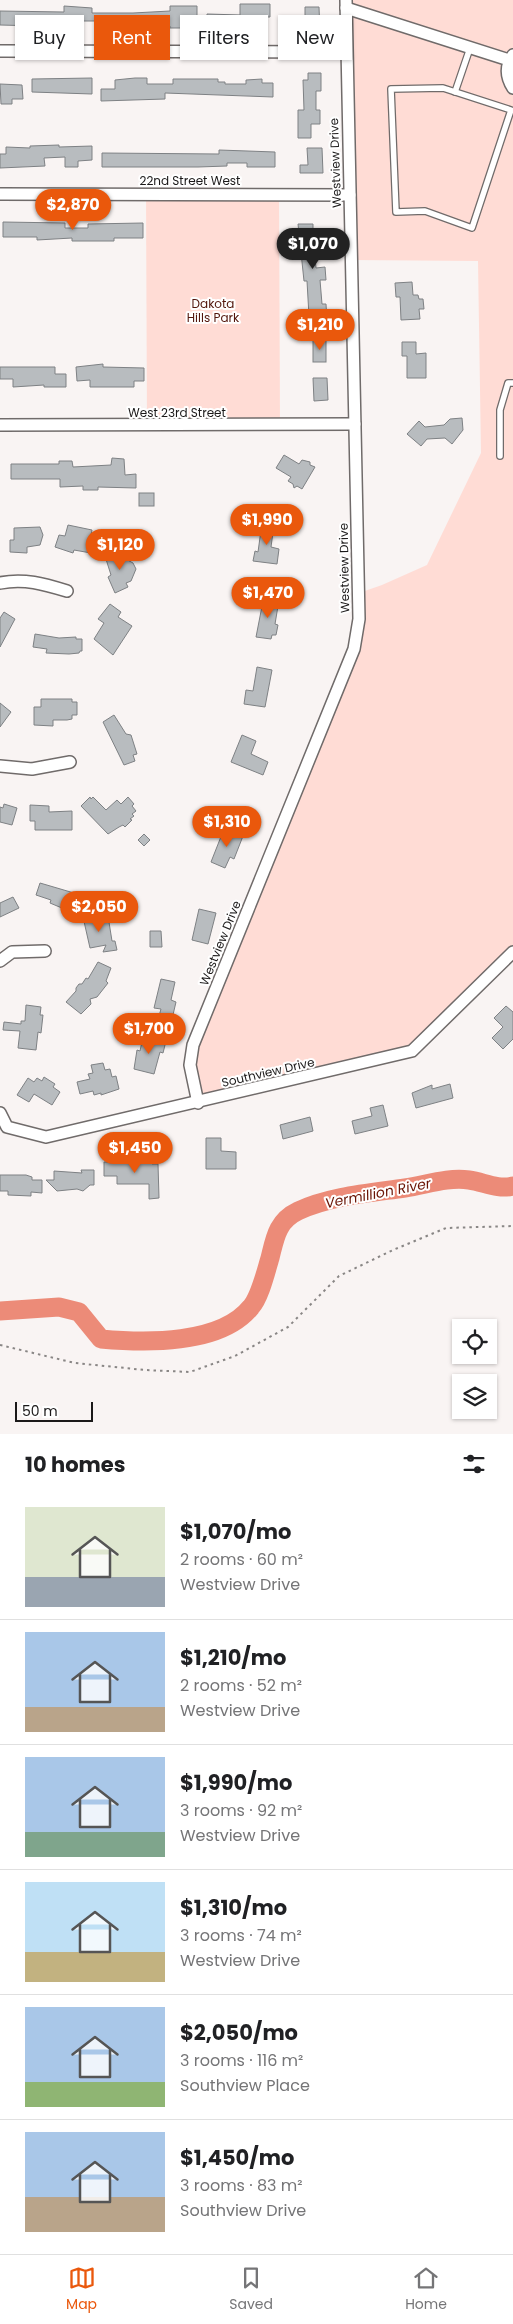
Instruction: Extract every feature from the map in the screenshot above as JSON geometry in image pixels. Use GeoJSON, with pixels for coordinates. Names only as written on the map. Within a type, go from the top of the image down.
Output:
{"type":"FeatureCollection","features":[{"type":"Feature","properties":{"kind":"street"},"geometry":{"type":"LineString","coordinates":[[346,4],[470,48],[511,57],[508,78],[513,88]]}},
{"type":"Feature","properties":{"kind":"street"},"geometry":{"type":"LineString","coordinates":[[0,51],[278,52]]}},
{"type":"Feature","properties":{"kind":"street","name":"Westview Drive"},"geometry":{"type":"LineString","coordinates":[[198,1103],[190,1066],[193,1045],[354,649],[359,619],[346,60]]}},
{"type":"Feature","properties":{"kind":"street","name":"22nd Street West"},"geometry":{"type":"LineString","coordinates":[[0,194],[350,195]]}},
{"type":"Feature","properties":{"kind":"street","name":"West 23rd Street"},"geometry":{"type":"LineString","coordinates":[[0,425],[355,424]]}},
{"type":"Feature","properties":{"kind":"street"},"geometry":{"type":"LineString","coordinates":[[0,584],[32,581],[67,591]]}},
{"type":"Feature","properties":{"kind":"street"},"geometry":{"type":"LineString","coordinates":[[0,766],[32,770],[70,762]]}},
{"type":"Feature","properties":{"kind":"street"},"geometry":{"type":"LineString","coordinates":[[0,961],[12,952],[45,952]]}},
{"type":"Feature","properties":{"kind":"street","name":"Southview Drive"},"geometry":{"type":"LineString","coordinates":[[0,1112],[7,1127],[46,1137],[412,1052],[513,952]]}},
{"type":"Feature","properties":{"kind":"lane"},"geometry":{"type":"LineString","coordinates":[[455,92],[470,48]]}},
{"type":"Feature","properties":{"kind":"lane"},"geometry":{"type":"LineString","coordinates":[[443,88],[455,92],[511,110],[472,228],[425,211],[396,212],[391,89],[443,88]]}},
{"type":"Feature","properties":{"kind":"lane"},"geometry":{"type":"LineString","coordinates":[[500,456],[500,410],[508,383],[513,383]]}},
{"type":"Feature","properties":{"kind":"path"},"geometry":{"type":"LineString","coordinates":[[0,1345],[75,1363],[145,1370],[190,1372],[235,1356],[288,1327],[339,1276],[393,1250],[446,1228],[513,1226]]}},
{"type":"Feature","properties":{"kind":"green space"},"geometry":{"type":"Polygon","coordinates":[[[346,0],[513,0],[513,952],[412,1051],[198,1103],[193,1045],[354,649],[359,593],[427,565],[481,453],[478,261],[351,260],[347,60],[352,60],[352,15],[346,15],[346,0]]]}},
{"type":"Feature","properties":{"kind":"green space","name":"Dakota Hills Park"},"geometry":{"type":"Polygon","coordinates":[[[146,194],[279,194],[280,425],[147,425],[146,194]]]}},
{"type":"Feature","properties":{"kind":"building"},"geometry":{"type":"Polygon","coordinates":[[[240,4],[270,4],[270,17],[268,15],[240,15],[240,4]]]}},
{"type":"Feature","properties":{"kind":"building"},"geometry":{"type":"Polygon","coordinates":[[[64,6],[92,8],[92,13],[133,13],[170,11],[170,6],[197,6],[197,15],[180,15],[180,28],[170,28],[170,15],[94,15],[94,21],[84,21],[84,15],[15,15],[15,25],[0,25],[0,11],[64,12],[64,6]]]}},
{"type":"Feature","properties":{"kind":"building"},"geometry":{"type":"Polygon","coordinates":[[[305,7],[319,7],[319,15],[305,15],[305,7]]]}},
{"type":"Feature","properties":{"kind":"building"},"geometry":{"type":"Polygon","coordinates":[[[207,14],[240,15],[207,15],[207,14]]]}},
{"type":"Feature","properties":{"kind":"building"},"geometry":{"type":"Polygon","coordinates":[[[308,73],[321,73],[321,91],[316,91],[316,110],[320,110],[320,124],[311,124],[311,138],[298,138],[298,110],[304,110],[303,80],[308,80],[308,73]]]}},
{"type":"Feature","properties":{"kind":"building"},"geometry":{"type":"Polygon","coordinates":[[[92,78],[92,94],[32,92],[32,79],[92,78]]]}},
{"type":"Feature","properties":{"kind":"building"},"geometry":{"type":"Polygon","coordinates":[[[147,78],[147,84],[173,84],[173,79],[218,79],[218,82],[225,82],[225,84],[246,84],[246,80],[262,79],[262,83],[273,83],[273,97],[165,93],[165,99],[101,101],[101,89],[115,89],[115,80],[147,78]]]}},
{"type":"Feature","properties":{"kind":"building"},"geometry":{"type":"Polygon","coordinates":[[[0,84],[22,85],[23,99],[12,99],[12,104],[1,104],[0,84]]]}},
{"type":"Feature","properties":{"kind":"building"},"geometry":{"type":"Polygon","coordinates":[[[59,145],[59,147],[92,146],[92,160],[78,161],[78,167],[65,167],[65,157],[44,158],[45,166],[0,168],[0,154],[6,154],[6,147],[30,148],[30,146],[59,145]]]}},
{"type":"Feature","properties":{"kind":"building"},"geometry":{"type":"Polygon","coordinates":[[[307,148],[322,148],[323,173],[300,173],[300,165],[308,165],[307,148]]]}},
{"type":"Feature","properties":{"kind":"building"},"geometry":{"type":"Polygon","coordinates":[[[219,150],[275,152],[275,167],[247,167],[247,163],[227,163],[227,166],[198,167],[102,167],[102,153],[219,154],[219,150]]]}},
{"type":"Feature","properties":{"kind":"building"},"geometry":{"type":"Polygon","coordinates":[[[3,222],[65,223],[65,228],[88,228],[88,224],[143,223],[143,238],[114,238],[114,241],[72,241],[72,238],[37,240],[37,237],[3,237],[3,222]]]}},
{"type":"Feature","properties":{"kind":"building"},"geometry":{"type":"Polygon","coordinates":[[[298,224],[313,224],[313,232],[323,231],[324,246],[314,246],[316,268],[325,267],[326,280],[320,280],[322,304],[326,304],[327,321],[315,322],[315,316],[309,316],[307,281],[304,281],[298,224]]]}},
{"type":"Feature","properties":{"kind":"building"},"geometry":{"type":"Polygon","coordinates":[[[412,282],[413,295],[418,295],[419,299],[423,299],[424,309],[419,309],[420,319],[401,320],[400,297],[396,297],[395,283],[412,282]]]}},
{"type":"Feature","properties":{"kind":"building"},"geometry":{"type":"Polygon","coordinates":[[[313,339],[326,339],[326,362],[313,362],[313,339]]]}},
{"type":"Feature","properties":{"kind":"building"},"geometry":{"type":"Polygon","coordinates":[[[402,342],[416,342],[416,354],[426,353],[426,378],[407,378],[407,356],[402,356],[402,342]]]}},
{"type":"Feature","properties":{"kind":"building"},"geometry":{"type":"Polygon","coordinates":[[[103,364],[103,367],[144,368],[144,381],[134,381],[134,387],[90,387],[90,380],[77,381],[76,367],[103,364]]]}},
{"type":"Feature","properties":{"kind":"building"},"geometry":{"type":"Polygon","coordinates":[[[0,367],[55,367],[55,374],[66,374],[66,387],[44,387],[44,385],[13,387],[13,379],[0,379],[0,367]]]}},
{"type":"Feature","properties":{"kind":"building"},"geometry":{"type":"Polygon","coordinates":[[[313,378],[327,378],[328,400],[314,401],[313,378]]]}},
{"type":"Feature","properties":{"kind":"building"},"geometry":{"type":"Polygon","coordinates":[[[462,418],[463,430],[452,444],[445,438],[427,439],[421,446],[407,434],[419,421],[425,427],[444,425],[450,419],[462,418]]]}},
{"type":"Feature","properties":{"kind":"building"},"geometry":{"type":"Polygon","coordinates":[[[284,455],[299,464],[302,460],[310,462],[310,465],[315,467],[302,489],[297,486],[294,488],[293,484],[288,481],[291,477],[276,468],[284,455]]]}},
{"type":"Feature","properties":{"kind":"building"},"geometry":{"type":"Polygon","coordinates":[[[112,458],[124,459],[125,475],[136,474],[136,488],[98,487],[98,490],[83,490],[83,486],[60,487],[60,479],[11,479],[11,464],[59,464],[59,461],[72,461],[73,467],[111,465],[112,458]]]}},
{"type":"Feature","properties":{"kind":"building"},"geometry":{"type":"Polygon","coordinates":[[[139,493],[154,493],[154,506],[139,506],[139,493]]]}},
{"type":"Feature","properties":{"kind":"building"},"geometry":{"type":"Polygon","coordinates":[[[262,523],[274,525],[271,547],[279,549],[277,564],[253,561],[255,551],[258,552],[262,523]]]}},
{"type":"Feature","properties":{"kind":"building"},"geometry":{"type":"Polygon","coordinates":[[[68,525],[92,530],[91,535],[96,536],[91,553],[74,550],[73,553],[55,547],[59,535],[65,536],[68,525]]]}},
{"type":"Feature","properties":{"kind":"building"},"geometry":{"type":"Polygon","coordinates":[[[40,527],[43,535],[40,545],[27,547],[27,553],[10,552],[10,540],[14,540],[14,528],[40,527]]]}},
{"type":"Feature","properties":{"kind":"building"},"geometry":{"type":"Polygon","coordinates":[[[120,549],[122,557],[133,563],[136,569],[131,581],[126,583],[128,587],[115,593],[108,577],[111,575],[105,556],[120,549]]]}},
{"type":"Feature","properties":{"kind":"building"},"geometry":{"type":"Polygon","coordinates":[[[264,596],[276,598],[274,605],[278,606],[275,624],[278,625],[276,635],[272,635],[271,639],[256,637],[264,596]]]}},
{"type":"Feature","properties":{"kind":"building"},"geometry":{"type":"Polygon","coordinates":[[[110,604],[121,612],[118,617],[132,626],[113,655],[94,639],[104,623],[98,619],[110,604]]]}},
{"type":"Feature","properties":{"kind":"building"},"geometry":{"type":"Polygon","coordinates":[[[4,612],[15,619],[0,647],[0,618],[4,612]]]}},
{"type":"Feature","properties":{"kind":"building"},"geometry":{"type":"Polygon","coordinates":[[[35,634],[82,639],[82,651],[69,654],[46,653],[47,649],[33,647],[35,634]]]}},
{"type":"Feature","properties":{"kind":"building"},"geometry":{"type":"Polygon","coordinates":[[[257,667],[272,670],[265,707],[244,704],[246,690],[253,691],[257,667]]]}},
{"type":"Feature","properties":{"kind":"building"},"geometry":{"type":"Polygon","coordinates":[[[41,699],[72,699],[72,702],[77,702],[77,715],[72,715],[72,719],[53,720],[53,726],[34,725],[34,707],[41,707],[41,699]]]}},
{"type":"Feature","properties":{"kind":"building"},"geometry":{"type":"Polygon","coordinates":[[[0,703],[11,712],[0,727],[0,703]]]}},
{"type":"Feature","properties":{"kind":"building"},"geometry":{"type":"Polygon","coordinates":[[[114,715],[126,734],[131,735],[137,754],[133,755],[135,761],[124,765],[103,722],[114,715]]]}},
{"type":"Feature","properties":{"kind":"building"},"geometry":{"type":"Polygon","coordinates":[[[242,735],[256,741],[251,754],[268,762],[263,775],[231,762],[242,735]]]}},
{"type":"Feature","properties":{"kind":"building"},"geometry":{"type":"Polygon","coordinates":[[[90,797],[91,799],[93,797],[106,810],[117,800],[121,804],[128,797],[134,804],[132,806],[136,811],[132,814],[134,816],[130,819],[132,820],[125,827],[123,825],[108,834],[81,806],[90,797]]]}},
{"type":"Feature","properties":{"kind":"building"},"geometry":{"type":"Polygon","coordinates":[[[4,804],[17,808],[12,825],[0,822],[0,807],[3,808],[4,804]]]}},
{"type":"Feature","properties":{"kind":"building"},"geometry":{"type":"Polygon","coordinates":[[[30,805],[49,806],[49,812],[72,811],[72,830],[35,830],[35,821],[30,821],[30,805]]]}},
{"type":"Feature","properties":{"kind":"building"},"geometry":{"type":"Polygon","coordinates":[[[224,829],[243,836],[234,859],[230,857],[225,868],[211,862],[224,829]]]}},
{"type":"Feature","properties":{"kind":"building"},"geometry":{"type":"Polygon","coordinates":[[[144,834],[150,840],[144,846],[138,840],[144,834]]]}},
{"type":"Feature","properties":{"kind":"building"},"geometry":{"type":"Polygon","coordinates":[[[40,883],[74,893],[69,911],[50,903],[51,900],[36,895],[40,883]]]}},
{"type":"Feature","properties":{"kind":"building"},"geometry":{"type":"Polygon","coordinates":[[[13,897],[19,908],[0,917],[0,903],[13,897]]]}},
{"type":"Feature","properties":{"kind":"building"},"geometry":{"type":"Polygon","coordinates":[[[199,909],[216,913],[208,944],[192,940],[199,909]]]}},
{"type":"Feature","properties":{"kind":"building"},"geometry":{"type":"Polygon","coordinates":[[[95,915],[96,918],[108,916],[112,941],[115,941],[117,950],[103,952],[106,945],[90,948],[83,917],[95,915]]]}},
{"type":"Feature","properties":{"kind":"building"},"geometry":{"type":"Polygon","coordinates":[[[150,931],[161,931],[162,947],[150,947],[150,931]]]}},
{"type":"Feature","properties":{"kind":"building"},"geometry":{"type":"Polygon","coordinates":[[[98,962],[111,968],[106,981],[108,983],[97,997],[90,999],[91,1004],[81,1014],[66,1002],[76,991],[79,984],[82,984],[86,978],[88,979],[98,962]]]}},
{"type":"Feature","properties":{"kind":"building"},"geometry":{"type":"Polygon","coordinates":[[[161,979],[175,982],[171,1000],[176,1002],[172,1019],[159,1016],[161,1009],[154,1008],[161,979]]]}},
{"type":"Feature","properties":{"kind":"building"},"geometry":{"type":"Polygon","coordinates":[[[26,1005],[41,1007],[40,1015],[43,1015],[41,1033],[38,1032],[36,1050],[18,1048],[20,1031],[3,1030],[4,1022],[21,1024],[21,1021],[25,1021],[26,1005]]]}},
{"type":"Feature","properties":{"kind":"building"},"geometry":{"type":"Polygon","coordinates":[[[506,1006],[513,1012],[513,1039],[503,1049],[492,1038],[503,1027],[494,1018],[506,1006]]]}},
{"type":"Feature","properties":{"kind":"building"},"geometry":{"type":"Polygon","coordinates":[[[143,1037],[166,1041],[163,1053],[160,1052],[154,1074],[134,1069],[137,1050],[140,1051],[143,1037]]]}},
{"type":"Feature","properties":{"kind":"building"},"geometry":{"type":"Polygon","coordinates":[[[103,1063],[105,1070],[110,1069],[112,1077],[116,1076],[119,1089],[101,1095],[101,1093],[94,1095],[93,1091],[80,1094],[77,1082],[90,1079],[88,1074],[93,1073],[91,1065],[103,1063]]]}},
{"type":"Feature","properties":{"kind":"building"},"geometry":{"type":"Polygon","coordinates":[[[44,1077],[55,1084],[53,1087],[60,1092],[52,1105],[34,1094],[29,1102],[17,1095],[28,1078],[34,1082],[37,1078],[42,1081],[44,1077]]]}},
{"type":"Feature","properties":{"kind":"building"},"geometry":{"type":"Polygon","coordinates":[[[450,1084],[453,1098],[416,1108],[412,1093],[432,1085],[432,1089],[450,1084]]]}},
{"type":"Feature","properties":{"kind":"building"},"geometry":{"type":"Polygon","coordinates":[[[383,1105],[388,1126],[355,1134],[352,1121],[372,1116],[370,1108],[383,1105]]]}},
{"type":"Feature","properties":{"kind":"building"},"geometry":{"type":"Polygon","coordinates":[[[310,1117],[313,1131],[283,1139],[280,1125],[310,1117]]]}},
{"type":"Feature","properties":{"kind":"building"},"geometry":{"type":"Polygon","coordinates":[[[206,1138],[221,1138],[221,1151],[236,1152],[236,1169],[206,1169],[206,1138]]]}},
{"type":"Feature","properties":{"kind":"building"},"geometry":{"type":"Polygon","coordinates":[[[133,1160],[138,1165],[144,1160],[148,1160],[152,1164],[158,1164],[159,1198],[149,1199],[149,1184],[117,1184],[117,1176],[104,1176],[104,1162],[126,1162],[133,1160]]]}},
{"type":"Feature","properties":{"kind":"building"},"geometry":{"type":"Polygon","coordinates":[[[81,1170],[94,1170],[94,1185],[90,1185],[83,1191],[77,1189],[57,1191],[46,1180],[54,1180],[54,1171],[82,1173],[81,1170]]]}},
{"type":"Feature","properties":{"kind":"building"},"geometry":{"type":"Polygon","coordinates":[[[0,1175],[26,1175],[32,1177],[32,1180],[42,1180],[42,1193],[31,1192],[31,1196],[8,1195],[8,1191],[0,1191],[0,1175]]]}},
{"type":"Feature","properties":{"kind":"waterway","name":"Vermillion River"},"geometry":{"type":"LineString","coordinates":[[0,1311],[59,1307],[79,1312],[101,1339],[160,1341],[202,1335],[221,1329],[238,1319],[251,1307],[262,1284],[278,1231],[285,1220],[298,1211],[337,1198],[445,1180],[461,1179],[496,1186],[513,1186]]}}]}
